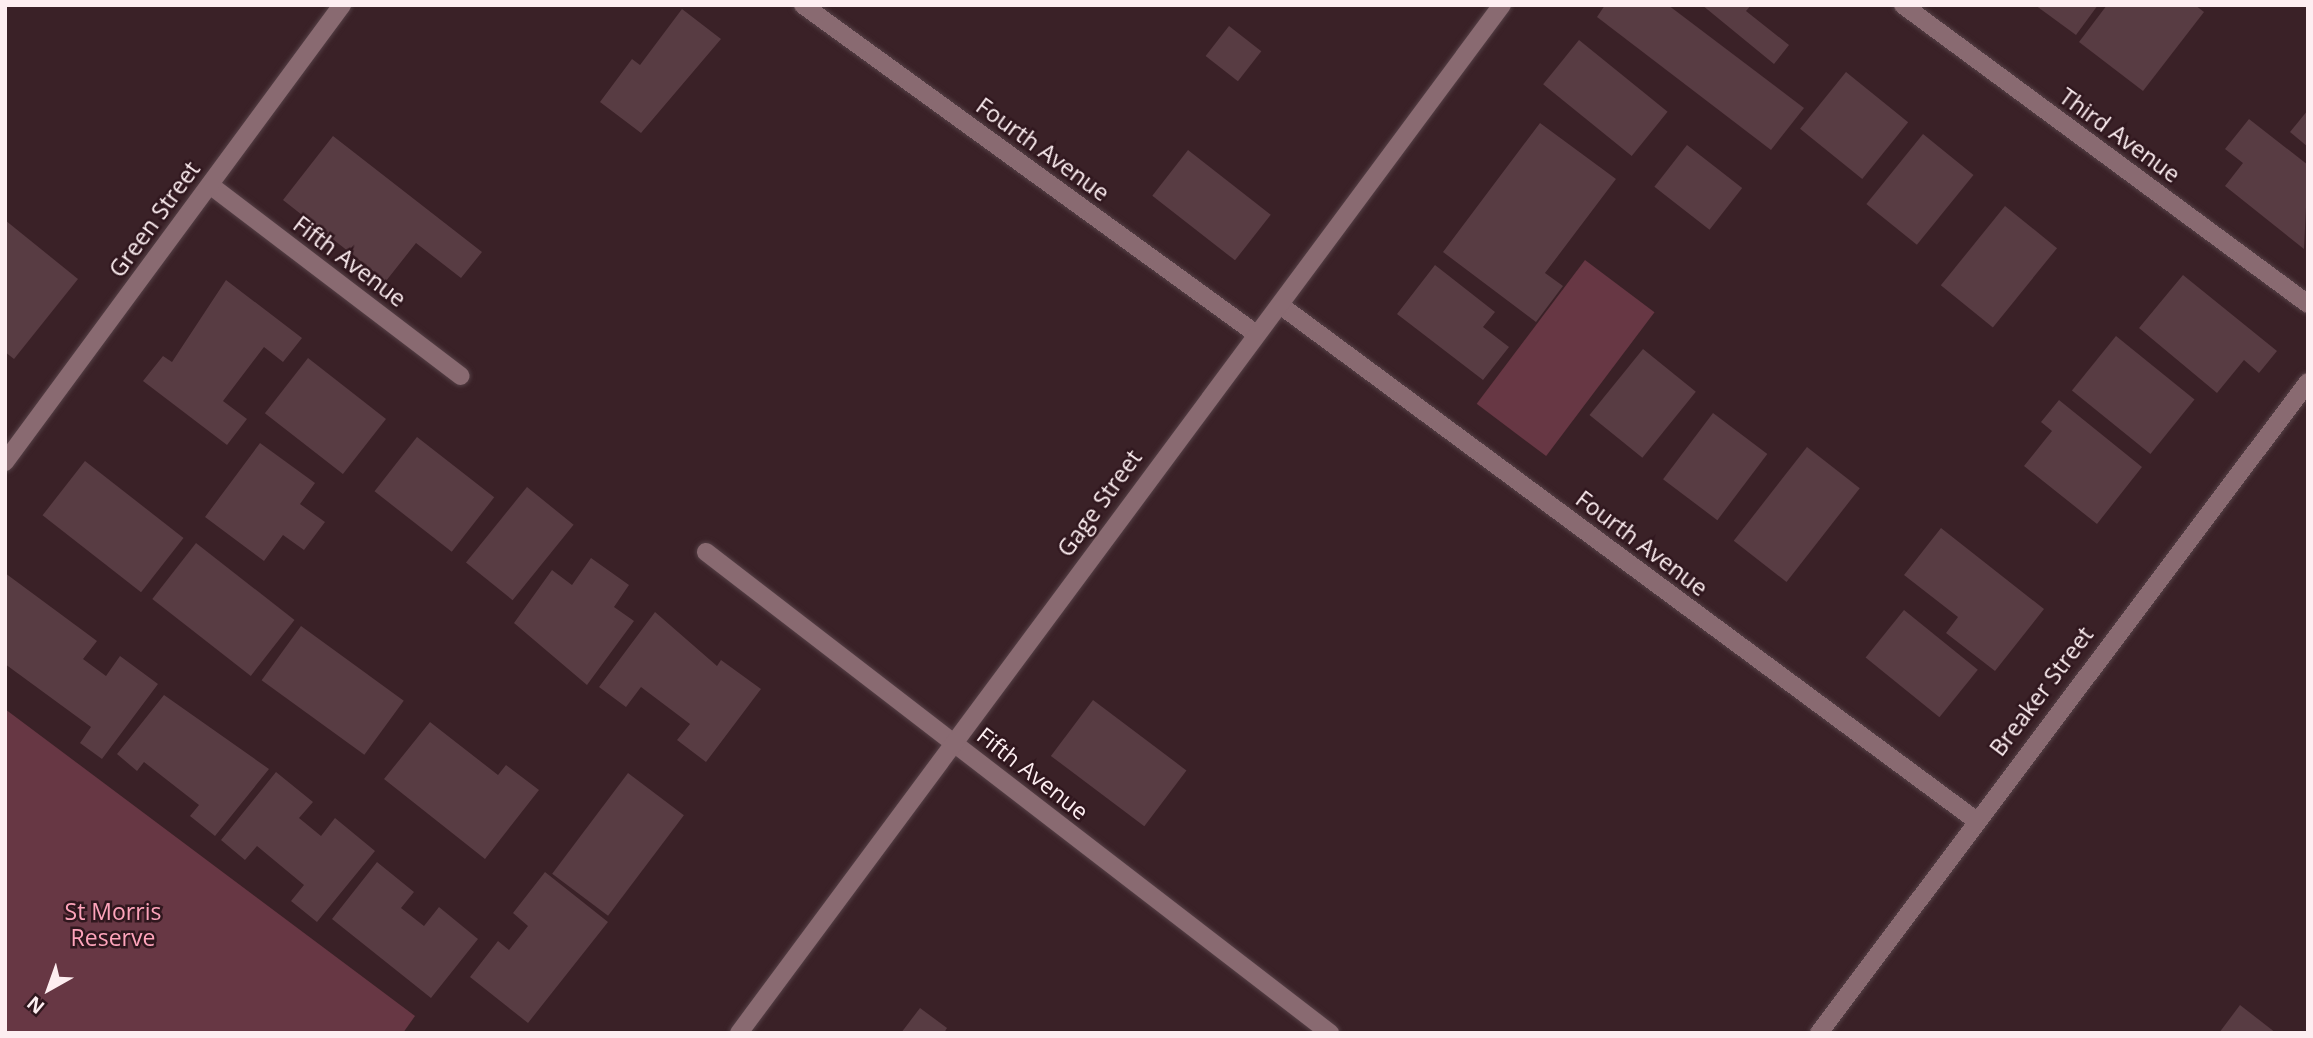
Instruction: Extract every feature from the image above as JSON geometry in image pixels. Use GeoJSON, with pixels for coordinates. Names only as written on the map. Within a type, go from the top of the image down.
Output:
{"type":"FeatureCollection","features":[{"type":"Feature","properties":{"kind":"street","name":"Green Street"},"geometry":{"type":"LineString","coordinates":[[5,462],[342,5]]}},
{"type":"Feature","properties":{"kind":"street","name":"Fourth Avenue"},"geometry":{"type":"LineString","coordinates":[[803,5],[1255,333]]}},
{"type":"Feature","properties":{"kind":"street","name":"Gage Street"},"geometry":{"type":"LineString","coordinates":[[739,1033],[1255,333],[1280,305],[1502,5]]}},
{"type":"Feature","properties":{"kind":"street","name":"Third Avenue"},"geometry":{"type":"LineString","coordinates":[[1903,5],[2308,304]]}},
{"type":"Feature","properties":{"kind":"street","name":"Fifth Avenue"},"geometry":{"type":"LineString","coordinates":[[210,185],[461,376]]}},
{"type":"Feature","properties":{"kind":"street","name":"Fourth Avenue"},"geometry":{"type":"LineString","coordinates":[[1280,305],[1974,819]]}},
{"type":"Feature","properties":{"kind":"street","name":"Breaker Street"},"geometry":{"type":"LineString","coordinates":[[1819,1033],[1974,819],[2308,382]]}},
{"type":"Feature","properties":{"kind":"street","name":"Fifth Avenue"},"geometry":{"type":"LineString","coordinates":[[706,552],[1330,1033]]}},
{"type":"Feature","properties":{"kind":"green space"},"geometry":{"type":"Polygon","coordinates":[[[1585,260],[1654,312],[1546,456],[1477,404],[1585,260]]]}},
{"type":"Feature","properties":{"kind":"green space","name":"St Morris Reserve"},"geometry":{"type":"Polygon","coordinates":[[[5,709],[415,1016],[403,1033],[5,1033],[5,709]]]}},
{"type":"Feature","properties":{"kind":"building"},"geometry":{"type":"Polygon","coordinates":[[[1605,5],[1668,5],[1804,108],[1771,150],[1597,17],[1605,5]]]}},
{"type":"Feature","properties":{"kind":"building"},"geometry":{"type":"Polygon","coordinates":[[[1702,5],[1751,5],[1746,11],[1789,45],[1774,64],[1702,5]]]}},
{"type":"Feature","properties":{"kind":"building"},"geometry":{"type":"Polygon","coordinates":[[[2035,5],[2098,5],[2076,35],[2035,5]]]}},
{"type":"Feature","properties":{"kind":"building"},"geometry":{"type":"Polygon","coordinates":[[[2107,5],[2195,5],[2204,12],[2143,91],[2079,42],[2107,5]]]}},
{"type":"Feature","properties":{"kind":"building"},"geometry":{"type":"Polygon","coordinates":[[[682,9],[721,39],[641,133],[600,102],[632,59],[640,65],[682,9]]]}},
{"type":"Feature","properties":{"kind":"building"},"geometry":{"type":"Polygon","coordinates":[[[1229,26],[1261,51],[1238,81],[1206,56],[1229,26]]]}},
{"type":"Feature","properties":{"kind":"building"},"geometry":{"type":"Polygon","coordinates":[[[1579,40],[1668,112],[1632,156],[1543,84],[1579,40]]]}},
{"type":"Feature","properties":{"kind":"building"},"geometry":{"type":"Polygon","coordinates":[[[1846,72],[1908,122],[1862,179],[1800,129],[1846,72]]]}},
{"type":"Feature","properties":{"kind":"building"},"geometry":{"type":"Polygon","coordinates":[[[2308,110],[2308,147],[2290,132],[2308,110]]]}},
{"type":"Feature","properties":{"kind":"building"},"geometry":{"type":"Polygon","coordinates":[[[2249,119],[2308,165],[2304,249],[2225,186],[2243,163],[2225,149],[2249,119]]]}},
{"type":"Feature","properties":{"kind":"building"},"geometry":{"type":"Polygon","coordinates":[[[1540,123],[1616,179],[1545,273],[1563,286],[1536,322],[1443,252],[1540,123]]]}},
{"type":"Feature","properties":{"kind":"building"},"geometry":{"type":"Polygon","coordinates":[[[1923,134],[1974,175],[1917,245],[1866,204],[1923,134]]]}},
{"type":"Feature","properties":{"kind":"building"},"geometry":{"type":"Polygon","coordinates":[[[333,136],[482,252],[461,278],[416,243],[386,281],[283,200],[333,136]]]}},
{"type":"Feature","properties":{"kind":"building"},"geometry":{"type":"Polygon","coordinates":[[[1687,145],[1742,188],[1710,230],[1654,187],[1687,145]]]}},
{"type":"Feature","properties":{"kind":"building"},"geometry":{"type":"Polygon","coordinates":[[[1188,150],[1271,215],[1235,260],[1152,196],[1188,150]]]}},
{"type":"Feature","properties":{"kind":"building"},"geometry":{"type":"Polygon","coordinates":[[[2005,206],[2057,248],[1993,327],[1941,285],[2005,206]]]}},
{"type":"Feature","properties":{"kind":"building"},"geometry":{"type":"Polygon","coordinates":[[[5,220],[78,279],[14,359],[5,352],[5,220]]]}},
{"type":"Feature","properties":{"kind":"building"},"geometry":{"type":"Polygon","coordinates":[[[1435,265],[1495,312],[1483,327],[1509,347],[1483,380],[1397,314],[1435,265]]]}},
{"type":"Feature","properties":{"kind":"building"},"geometry":{"type":"Polygon","coordinates":[[[2183,275],[2277,351],[2259,373],[2244,360],[2217,393],[2139,328],[2183,275]]]}},
{"type":"Feature","properties":{"kind":"building"},"geometry":{"type":"Polygon","coordinates":[[[226,280],[302,338],[283,362],[264,347],[223,401],[247,419],[227,445],[143,381],[163,356],[172,362],[226,280]]]}},
{"type":"Feature","properties":{"kind":"building"},"geometry":{"type":"Polygon","coordinates":[[[2116,336],[2194,400],[2150,454],[2072,390],[2116,336]]]}},
{"type":"Feature","properties":{"kind":"building"},"geometry":{"type":"Polygon","coordinates":[[[1643,349],[1696,392],[1642,458],[1590,415],[1643,349]]]}},
{"type":"Feature","properties":{"kind":"building"},"geometry":{"type":"Polygon","coordinates":[[[308,358],[386,419],[343,474],[265,413],[308,358]]]}},
{"type":"Feature","properties":{"kind":"building"},"geometry":{"type":"Polygon","coordinates":[[[2059,400],[2142,467],[2097,524],[2024,466],[2052,431],[2041,422],[2059,400]]]}},
{"type":"Feature","properties":{"kind":"building"},"geometry":{"type":"Polygon","coordinates":[[[1713,413],[1767,454],[1717,520],[1663,479],[1713,413]]]}},
{"type":"Feature","properties":{"kind":"building"},"geometry":{"type":"Polygon","coordinates":[[[417,437],[494,497],[452,552],[375,491],[417,437]]]}},
{"type":"Feature","properties":{"kind":"building"},"geometry":{"type":"Polygon","coordinates":[[[260,443],[315,483],[300,504],[325,522],[304,550],[283,535],[264,561],[205,517],[260,443]]]}},
{"type":"Feature","properties":{"kind":"building"},"geometry":{"type":"Polygon","coordinates":[[[1807,447],[1860,488],[1787,582],[1734,541],[1807,447]]]}},
{"type":"Feature","properties":{"kind":"building"},"geometry":{"type":"Polygon","coordinates":[[[85,461],[184,538],[141,592],[43,515],[85,461]]]}},
{"type":"Feature","properties":{"kind":"building"},"geometry":{"type":"Polygon","coordinates":[[[527,487],[574,525],[513,600],[466,562],[527,487]]]}},
{"type":"Feature","properties":{"kind":"building"},"geometry":{"type":"Polygon","coordinates":[[[1941,528],[2044,609],[1995,671],[1946,633],[1958,617],[1904,575],[1941,528]]]}},
{"type":"Feature","properties":{"kind":"building"},"geometry":{"type":"Polygon","coordinates":[[[196,543],[295,620],[251,676],[152,599],[196,543]]]}},
{"type":"Feature","properties":{"kind":"building"},"geometry":{"type":"Polygon","coordinates":[[[591,558],[629,585],[614,607],[634,621],[587,685],[514,623],[552,570],[572,585],[591,558]]]}},
{"type":"Feature","properties":{"kind":"building"},"geometry":{"type":"Polygon","coordinates":[[[5,573],[97,641],[83,659],[106,676],[120,656],[158,684],[102,759],[80,743],[91,727],[5,664],[5,573]]]}},
{"type":"Feature","properties":{"kind":"building"},"geometry":{"type":"Polygon","coordinates":[[[1904,610],[1978,670],[1939,717],[1866,657],[1904,610]]]}},
{"type":"Feature","properties":{"kind":"building"},"geometry":{"type":"Polygon","coordinates":[[[655,612],[717,666],[721,660],[761,689],[706,762],[677,740],[690,724],[641,687],[626,707],[599,687],[655,612]]]}},
{"type":"Feature","properties":{"kind":"building"},"geometry":{"type":"Polygon","coordinates":[[[301,626],[404,701],[364,755],[262,680],[301,626]]]}},
{"type":"Feature","properties":{"kind":"building"},"geometry":{"type":"Polygon","coordinates":[[[164,695],[269,769],[215,836],[190,816],[199,805],[144,762],[137,771],[117,754],[164,695]]]}},
{"type":"Feature","properties":{"kind":"building"},"geometry":{"type":"Polygon","coordinates":[[[1093,700],[1186,770],[1144,826],[1051,756],[1093,700]]]}},
{"type":"Feature","properties":{"kind":"building"},"geometry":{"type":"Polygon","coordinates":[[[430,722],[498,775],[506,765],[539,790],[485,859],[384,779],[430,722]]]}},
{"type":"Feature","properties":{"kind":"building"},"geometry":{"type":"Polygon","coordinates":[[[276,772],[313,802],[299,818],[321,836],[335,818],[375,851],[317,922],[291,901],[304,885],[257,846],[245,860],[221,840],[276,772]]]}},
{"type":"Feature","properties":{"kind":"building"},"geometry":{"type":"Polygon","coordinates":[[[628,773],[684,815],[608,916],[552,874],[628,773]]]}},
{"type":"Feature","properties":{"kind":"building"},"geometry":{"type":"Polygon","coordinates":[[[377,862],[414,892],[401,908],[424,926],[439,907],[478,939],[431,998],[332,919],[377,862]]]}},
{"type":"Feature","properties":{"kind":"building"},"geometry":{"type":"Polygon","coordinates":[[[545,872],[608,922],[528,1023],[470,977],[498,941],[509,950],[528,926],[513,913],[545,872]]]}},
{"type":"Feature","properties":{"kind":"building"},"geometry":{"type":"Polygon","coordinates":[[[2240,1005],[2276,1033],[2219,1033],[2240,1005]]]}},
{"type":"Feature","properties":{"kind":"building"},"geometry":{"type":"Polygon","coordinates":[[[920,1008],[947,1028],[944,1033],[901,1033],[920,1008]]]}}]}
